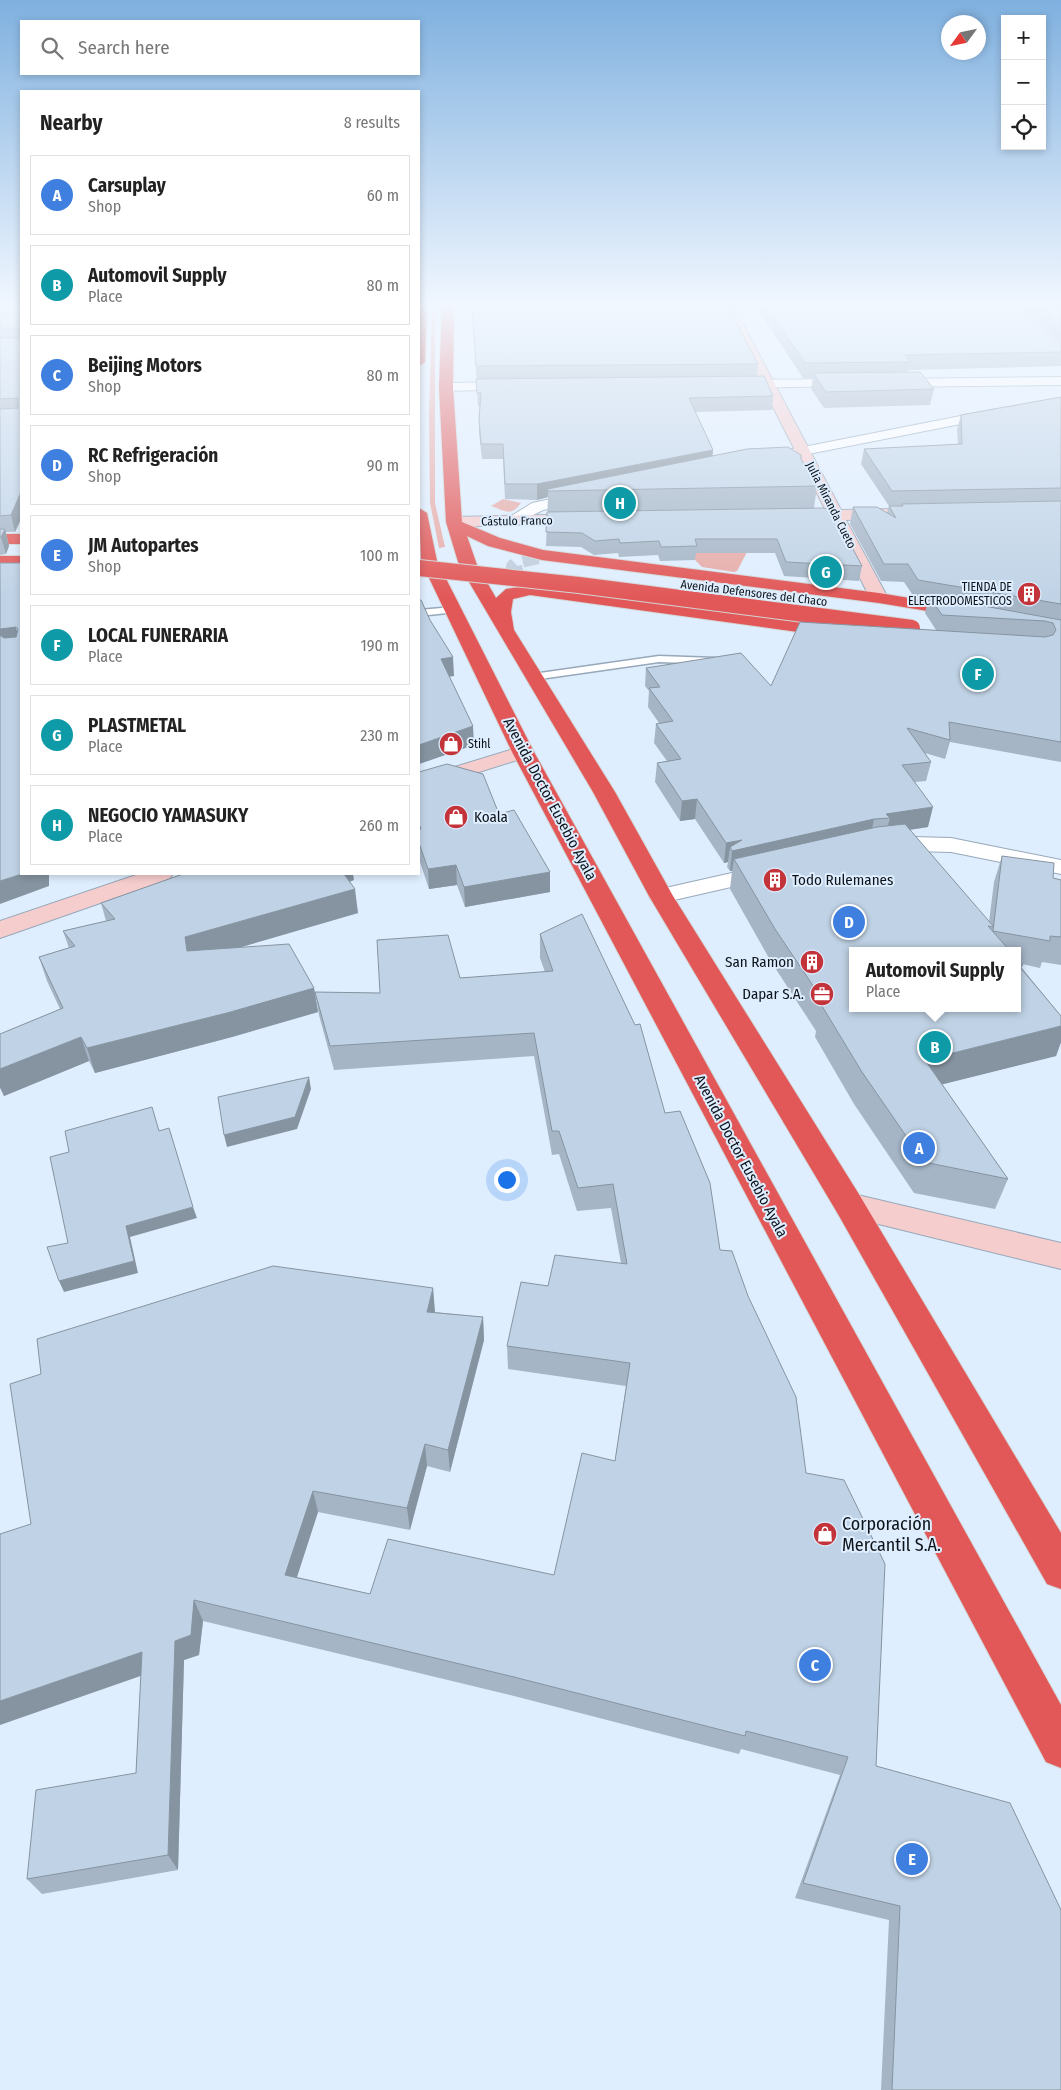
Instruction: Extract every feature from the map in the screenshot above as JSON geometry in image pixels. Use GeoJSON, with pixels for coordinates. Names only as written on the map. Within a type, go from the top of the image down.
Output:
{"type":"FeatureCollection","features":[{"type":"Feature","properties":{"kind":"highway"},"geometry":{"type":"LineString","coordinates":[[447,403],[454,524],[464,568],[505,630],[604,792],[661,896],[849,1205],[1061,1570]]}},
{"type":"Feature","properties":{"kind":"highway"},"geometry":{"type":"LineString","coordinates":[[454,524],[494,542],[542,555],[879,598]]}},
{"type":"Feature","properties":{"kind":"highway","name":"Avenida Doctor Eusebio Ayala"},"geometry":{"type":"LineString","coordinates":[[420,528],[422,561],[452,607],[523,752],[1061,1747]]}},
{"type":"Feature","properties":{"kind":"highway"},"geometry":{"type":"LineString","coordinates":[[0,539],[20,539]]}},
{"type":"Feature","properties":{"kind":"highway"},"geometry":{"type":"LineString","coordinates":[[0,549],[20,549]]}},
{"type":"Feature","properties":{"kind":"highway","name":"Avenida Defensores del Chaco"},"geometry":{"type":"LineString","coordinates":[[422,561],[446,556],[577,570],[919,628]]}},
{"type":"Feature","properties":{"kind":"highway"},"geometry":{"type":"LineString","coordinates":[[0,561],[20,562]]}},
{"type":"Feature","properties":{"kind":"highway","name":"Avenida Defensores del Chaco"},"geometry":{"type":"LineString","coordinates":[[422,561],[579,585],[919,628],[979,618],[879,598]]}},
{"type":"Feature","properties":{"kind":"highway"},"geometry":{"type":"LineString","coordinates":[[0,571],[20,571]]}},
{"type":"Feature","properties":{"kind":"highway"},"geometry":{"type":"LineString","coordinates":[[420,584],[452,607]]}},
{"type":"Feature","properties":{"kind":"highway"},"geometry":{"type":"LineString","coordinates":[[505,630],[501,602],[504,597],[521,590],[919,628]]}},
{"type":"Feature","properties":{"kind":"street","name":"Julia Miranda Cueto"},"geometry":{"type":"LineString","coordinates":[[778,403],[879,598]]}},
{"type":"Feature","properties":{"kind":"street"},"geometry":{"type":"LineString","coordinates":[[756,461],[1013,409]]}},
{"type":"Feature","properties":{"kind":"street"},"geometry":{"type":"LineString","coordinates":[[513,520],[538,506],[595,494]]}},
{"type":"Feature","properties":{"kind":"street"},"geometry":{"type":"LineString","coordinates":[[777,516],[905,514]]}},
{"type":"Feature","properties":{"kind":"street","name":"Cástulo Franco"},"geometry":{"type":"LineString","coordinates":[[454,524],[513,520],[601,519]]}},
{"type":"Feature","properties":{"kind":"street"},"geometry":{"type":"LineString","coordinates":[[420,785],[523,752]]}},
{"type":"Feature","properties":{"kind":"street"},"geometry":{"type":"LineString","coordinates":[[860,851],[913,844],[951,845],[1061,867]]}},
{"type":"Feature","properties":{"kind":"street"},"geometry":{"type":"LineString","coordinates":[[661,896],[784,868]]}},
{"type":"Feature","properties":{"kind":"street"},"geometry":{"type":"LineString","coordinates":[[0,930],[158,875]]}},
{"type":"Feature","properties":{"kind":"street"},"geometry":{"type":"LineString","coordinates":[[849,1205],[1061,1256]]}},
{"type":"Feature","properties":{"kind":"lane"},"geometry":{"type":"LineString","coordinates":[[420,613],[452,607]]}},
{"type":"Feature","properties":{"kind":"lane"},"geometry":{"type":"LineString","coordinates":[[533,676],[659,659],[727,662]]}},
{"type":"Feature","properties":{"kind":"shaded area"},"geometry":{"type":"Polygon","coordinates":[[[429,403],[435,403],[435,503],[445,547],[439,548],[430,503],[429,403]]]}},
{"type":"Feature","properties":{"kind":"shaded area"},"geometry":{"type":"Polygon","coordinates":[[[503,499],[521,503],[514,510],[508,512],[491,506],[503,499]]]}},
{"type":"Feature","properties":{"kind":"shaded area"},"geometry":{"type":"Polygon","coordinates":[[[747,552],[737,571],[734,572],[702,567],[692,557],[696,553],[747,552]]]}},
{"type":"Feature","properties":{"kind":"building"},"geometry":{"type":"Polygon","coordinates":[[[18,403],[20,403],[20,494],[11,515],[0,516],[0,409],[18,408],[18,403]]]}},
{"type":"Feature","properties":{"kind":"building"},"geometry":{"type":"Polygon","coordinates":[[[480,403],[691,403],[713,450],[537,484],[505,484],[503,444],[481,444],[479,419],[480,403]]]}},
{"type":"Feature","properties":{"kind":"building"},"geometry":{"type":"Polygon","coordinates":[[[1030,403],[1061,403],[1061,488],[892,491],[864,449],[962,444],[961,415],[1030,403]]]}},
{"type":"Feature","properties":{"kind":"building"},"geometry":{"type":"Polygon","coordinates":[[[788,447],[801,455],[801,459],[817,486],[548,491],[548,489],[747,449],[788,447]]]}},
{"type":"Feature","properties":{"kind":"building"},"geometry":{"type":"Polygon","coordinates":[[[1061,501],[1061,604],[918,580],[908,564],[884,564],[853,507],[877,507],[896,518],[889,506],[903,506],[902,504],[1061,501]]]}},
{"type":"Feature","properties":{"kind":"building"},"geometry":{"type":"Polygon","coordinates":[[[824,508],[832,510],[862,566],[786,562],[777,539],[695,539],[697,546],[661,547],[659,541],[620,543],[619,539],[595,541],[582,533],[546,532],[547,512],[824,508]]]}},
{"type":"Feature","properties":{"kind":"building"},"geometry":{"type":"Polygon","coordinates":[[[0,529],[5,529],[1,537],[0,537],[0,529]]]}},
{"type":"Feature","properties":{"kind":"building"},"geometry":{"type":"Polygon","coordinates":[[[0,563],[20,563],[20,875],[0,881],[0,635],[4,638],[16,637],[18,629],[16,627],[0,629],[0,563]]]}},
{"type":"Feature","properties":{"kind":"building"},"geometry":{"type":"Polygon","coordinates":[[[929,596],[1061,620],[1061,742],[949,722],[950,740],[907,728],[931,762],[902,765],[933,807],[886,814],[890,818],[874,819],[732,851],[730,847],[742,840],[726,843],[697,799],[682,801],[657,763],[681,759],[656,724],[673,721],[649,688],[660,687],[646,668],[741,653],[771,686],[800,622],[1045,637],[1053,635],[1056,630],[1053,623],[1045,621],[942,615],[929,596]]]}},
{"type":"Feature","properties":{"kind":"building"},"geometry":{"type":"Polygon","coordinates":[[[420,600],[453,657],[441,659],[473,726],[420,745],[420,600]]]}},
{"type":"Feature","properties":{"kind":"building"},"geometry":{"type":"Polygon","coordinates":[[[447,764],[483,774],[499,814],[514,810],[550,872],[464,887],[456,865],[428,869],[420,846],[420,772],[447,764]]]}},
{"type":"Feature","properties":{"kind":"building"},"geometry":{"type":"Polygon","coordinates":[[[905,824],[994,927],[988,926],[1006,947],[849,947],[849,1012],[1021,1012],[1021,968],[1061,1016],[1061,1026],[925,1060],[1008,1179],[924,1162],[862,1072],[822,1006],[826,1005],[775,929],[734,859],[877,827],[905,824]]]}},
{"type":"Feature","properties":{"kind":"building"},"geometry":{"type":"Polygon","coordinates":[[[1002,856],[1054,863],[1053,878],[1061,880],[1061,937],[1050,936],[1050,941],[993,931],[1002,856]]]}},
{"type":"Feature","properties":{"kind":"building"},"geometry":{"type":"Polygon","coordinates":[[[180,875],[345,875],[355,889],[185,937],[187,951],[289,944],[314,988],[227,1013],[87,1048],[81,1037],[0,1069],[0,1034],[63,1008],[39,957],[75,946],[63,931],[115,919],[101,903],[180,875]]]}},
{"type":"Feature","properties":{"kind":"building"},"geometry":{"type":"Polygon","coordinates":[[[582,914],[635,1025],[640,1024],[665,1113],[680,1111],[710,1183],[720,1250],[732,1251],[748,1296],[796,1397],[806,1473],[844,1480],[885,1564],[876,1766],[1010,1803],[1061,1910],[1061,2090],[892,2090],[900,1906],[803,1883],[848,1757],[746,1731],[745,1736],[514,1677],[194,1600],[191,1635],[175,1641],[168,1855],[27,1879],[36,1790],[136,1773],[142,1652],[0,1701],[0,1534],[31,1524],[10,1384],[41,1374],[37,1339],[273,1266],[433,1288],[427,1312],[483,1317],[448,1450],[425,1444],[407,1508],[313,1491],[285,1575],[370,1594],[388,1539],[554,1575],[582,1453],[615,1461],[630,1363],[507,1346],[521,1282],[548,1286],[555,1255],[627,1264],[613,1184],[578,1188],[559,1131],[552,1131],[534,1033],[330,1046],[315,992],[380,993],[377,940],[448,935],[460,978],[553,971],[540,934],[582,914]]]}},
{"type":"Feature","properties":{"kind":"building"},"geometry":{"type":"Polygon","coordinates":[[[309,1077],[295,1117],[224,1135],[218,1097],[309,1077]]]}},
{"type":"Feature","properties":{"kind":"building"},"geometry":{"type":"Polygon","coordinates":[[[152,1107],[159,1131],[169,1128],[193,1207],[126,1226],[134,1261],[59,1281],[47,1247],[68,1243],[50,1157],[69,1152],[65,1131],[152,1107]]]}},
{"type":"Feature","properties":{"kind":"tunnel"},"geometry":{"type":"LineString","coordinates":[[539,589],[525,585],[518,580],[514,567],[521,560],[542,555]]}},
{"type":"Feature","properties":{"kind":"place","name":"NEGOCIO YAMASUKY"},"geometry":{"type":"Point","coordinates":[620,503]}},
{"type":"Feature","properties":{"kind":"place","name":"PLASTMETAL"},"geometry":{"type":"Point","coordinates":[826,572]}},
{"type":"Feature","properties":{"kind":"place","name":"TIENDA DE ELECTRODOMESTICOS"},"geometry":{"type":"Point","coordinates":[1029,594]}},
{"type":"Feature","properties":{"kind":"place","name":"LOCAL FUNERARIA"},"geometry":{"type":"Point","coordinates":[978,674]}},
{"type":"Feature","properties":{"kind":"place","name":"Stihl"},"geometry":{"type":"Point","coordinates":[451,744]}},
{"type":"Feature","properties":{"kind":"place","name":"Koala"},"geometry":{"type":"Point","coordinates":[456,817]}},
{"type":"Feature","properties":{"kind":"place","name":"Todo Rulemanes"},"geometry":{"type":"Point","coordinates":[775,880]}},
{"type":"Feature","properties":{"kind":"place","name":"RC Refrigeración"},"geometry":{"type":"Point","coordinates":[849,922]}},
{"type":"Feature","properties":{"kind":"place","name":"San Ramon"},"geometry":{"type":"Point","coordinates":[812,962]}},
{"type":"Feature","properties":{"kind":"place","name":"Dapar S.A."},"geometry":{"type":"Point","coordinates":[822,994]}},
{"type":"Feature","properties":{"kind":"place","name":"Automovil Supply"},"geometry":{"type":"Point","coordinates":[935,1047]}},
{"type":"Feature","properties":{"kind":"place","name":"Carsuplay"},"geometry":{"type":"Point","coordinates":[919,1148]}},
{"type":"Feature","properties":{"kind":"place","name":"Corporación Mercantil S.A."},"geometry":{"type":"Point","coordinates":[825,1534]}},
{"type":"Feature","properties":{"kind":"place","name":"Beijing Motors"},"geometry":{"type":"Point","coordinates":[815,1665]}},
{"type":"Feature","properties":{"kind":"place","name":"JM Autopartes"},"geometry":{"type":"Point","coordinates":[912,1859]}}]}
